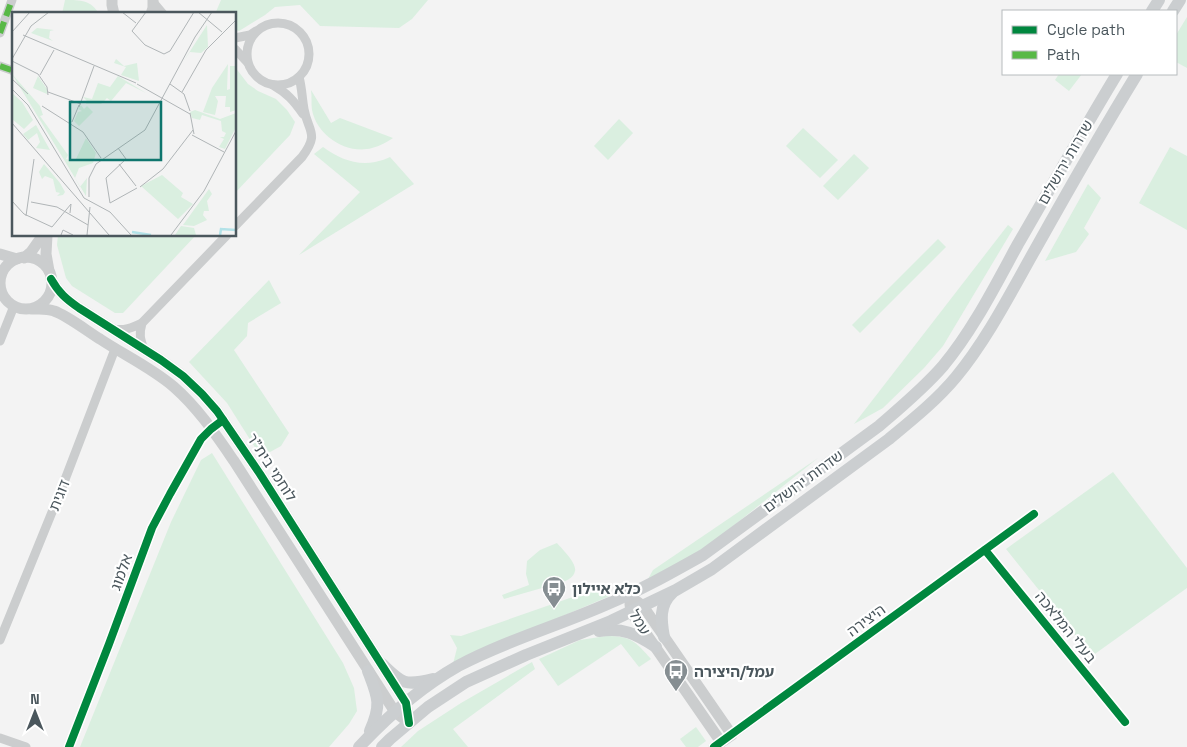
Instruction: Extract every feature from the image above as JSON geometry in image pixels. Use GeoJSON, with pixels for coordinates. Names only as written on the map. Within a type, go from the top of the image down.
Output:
{"type":"FeatureCollection","features":[{"type":"Feature","properties":{"kind":"main road","name":"שדרות ירושלים"},"geometry":{"type":"LineString","coordinates":[[358,747],[394,712],[458,667],[628,595],[703,555],[879,426],[908,401],[942,367],[958,347],[1116,75]]}},
{"type":"Feature","properties":{"kind":"main road","name":"שדרות ירושלים"},"geometry":{"type":"LineString","coordinates":[[382,747],[428,707],[466,682],[526,655],[611,621],[676,590],[712,569],[914,419],[955,378],[972,357],[1136,75]]}},
{"type":"Feature","properties":{"kind":"main road"},"geometry":{"type":"LineString","coordinates":[[576,635],[609,629],[620,630],[660,642],[663,605],[669,595],[676,590]]}},
{"type":"Feature","properties":{"kind":"main road"},"geometry":{"type":"LineString","coordinates":[[382,664],[402,681],[419,683],[440,678]]}},
{"type":"Feature","properties":{"kind":"main road"},"geometry":{"type":"LineString","coordinates":[[358,747],[369,734],[378,708],[376,694],[368,671]]}},
{"type":"Feature","properties":{"kind":"street"},"geometry":{"type":"LineString","coordinates":[[0,33],[12,0]]}},
{"type":"Feature","properties":{"kind":"street"},"geometry":{"type":"LineString","coordinates":[[103,0],[113,8]]}},
{"type":"Feature","properties":{"kind":"street"},"geometry":{"type":"LineString","coordinates":[[236,38],[250,35],[270,24],[277,23],[292,26],[303,35],[309,50],[306,68],[299,77],[287,84],[273,85]]}},
{"type":"Feature","properties":{"kind":"street"},"geometry":{"type":"LineString","coordinates":[[249,64],[248,49],[250,42],[259,30]]}},
{"type":"Feature","properties":{"kind":"street"},"geometry":{"type":"LineString","coordinates":[[236,50],[249,64],[254,74],[262,81],[285,92],[308,121]]}},
{"type":"Feature","properties":{"kind":"street"},"geometry":{"type":"LineString","coordinates":[[0,66],[12,70]]}},
{"type":"Feature","properties":{"kind":"street"},"geometry":{"type":"LineString","coordinates":[[236,225],[302,157],[309,147],[312,139],[312,130],[304,111],[299,77]]}},
{"type":"Feature","properties":{"kind":"street"},"geometry":{"type":"LineString","coordinates":[[41,236],[31,252],[6,268],[0,280],[3,296],[8,302],[22,309],[32,309],[39,306],[50,294],[52,287],[46,254],[47,236]]}},
{"type":"Feature","properties":{"kind":"street"},"geometry":{"type":"LineString","coordinates":[[111,329],[127,330],[142,323],[225,236]]}},
{"type":"Feature","properties":{"kind":"street"},"geometry":{"type":"LineString","coordinates":[[0,254],[20,259],[32,258],[39,261],[45,266],[51,276]]}},
{"type":"Feature","properties":{"kind":"street","name":"לוחמי בית\"ר"},"geometry":{"type":"LineString","coordinates":[[51,276],[58,291],[66,299],[183,376],[202,394],[223,420],[260,474],[406,703],[409,723]]}},
{"type":"Feature","properties":{"kind":"street"},"geometry":{"type":"LineString","coordinates":[[0,341],[14,306]]}},
{"type":"Feature","properties":{"kind":"street","name":"לוחמי בית\"ר"},"geometry":{"type":"LineString","coordinates":[[32,309],[42,308],[55,311],[153,372],[191,404],[211,428],[248,482],[394,712],[409,723]]}},
{"type":"Feature","properties":{"kind":"street"},"geometry":{"type":"LineString","coordinates":[[142,323],[140,338],[144,350]]}},
{"type":"Feature","properties":{"kind":"street","name":"דוגית"},"geometry":{"type":"LineString","coordinates":[[0,640],[115,349]]}},
{"type":"Feature","properties":{"kind":"street","name":"אלמוג"},"geometry":{"type":"LineString","coordinates":[[69,747],[152,528],[201,439],[211,428],[223,420]]}},
{"type":"Feature","properties":{"kind":"street","name":"היצירה"},"geometry":{"type":"LineString","coordinates":[[718,744],[1034,514]]}},
{"type":"Feature","properties":{"kind":"street","name":"בעלי המלאכה"},"geometry":{"type":"LineString","coordinates":[[985,550],[1125,722]]}},
{"type":"Feature","properties":{"kind":"street","name":"עמל"},"geometry":{"type":"LineString","coordinates":[[628,595],[660,642],[732,734]]}},
{"type":"Feature","properties":{"kind":"street","name":"עמל"},"geometry":{"type":"LineString","coordinates":[[660,642],[718,744]]}},
{"type":"Feature","properties":{"kind":"street"},"geometry":{"type":"LineString","coordinates":[[0,738],[26,747]]}},
{"type":"Feature","properties":{"kind":"green space"},"geometry":{"type":"Polygon","coordinates":[[[65,0],[76,0],[89,3],[98,12],[62,12],[65,0]]]}},
{"type":"Feature","properties":{"kind":"green space"},"geometry":{"type":"Polygon","coordinates":[[[221,0],[428,0],[412,19],[399,28],[320,26],[300,5],[275,7],[239,31],[236,30],[236,12],[216,12],[221,0]]]}},
{"type":"Feature","properties":{"kind":"green space"},"geometry":{"type":"Polygon","coordinates":[[[1187,17],[1187,68],[1177,63],[1177,33],[1187,17]]]}},
{"type":"Feature","properties":{"kind":"green space"},"geometry":{"type":"Polygon","coordinates":[[[236,68],[248,84],[276,99],[287,110],[295,122],[290,135],[236,192],[236,68]]]}},
{"type":"Feature","properties":{"kind":"green space"},"geometry":{"type":"Polygon","coordinates":[[[1058,75],[1081,75],[1069,91],[1055,80],[1058,75]]]}},
{"type":"Feature","properties":{"kind":"green space"},"geometry":{"type":"Polygon","coordinates":[[[311,90],[331,123],[340,118],[393,138],[378,146],[362,149],[353,149],[334,141],[320,128],[315,119],[312,110],[311,90]]]}},
{"type":"Feature","properties":{"kind":"green space"},"geometry":{"type":"Polygon","coordinates":[[[619,119],[633,133],[608,160],[594,146],[619,119]]]}},
{"type":"Feature","properties":{"kind":"green space"},"geometry":{"type":"Polygon","coordinates":[[[803,128],[838,160],[820,178],[786,146],[803,128]]]}},
{"type":"Feature","properties":{"kind":"green space"},"geometry":{"type":"Polygon","coordinates":[[[323,147],[341,158],[354,162],[368,163],[390,157],[414,184],[299,255],[360,192],[314,154],[323,147]]]}},
{"type":"Feature","properties":{"kind":"green space"},"geometry":{"type":"Polygon","coordinates":[[[1170,147],[1187,156],[1187,230],[1139,203],[1170,147]]]}},
{"type":"Feature","properties":{"kind":"green space"},"geometry":{"type":"Polygon","coordinates":[[[854,154],[869,168],[838,200],[823,186],[854,154]]]}},
{"type":"Feature","properties":{"kind":"green space"},"geometry":{"type":"Polygon","coordinates":[[[1088,184],[1101,198],[1084,228],[1089,234],[1076,252],[1045,261],[1088,184]]]}},
{"type":"Feature","properties":{"kind":"green space"},"geometry":{"type":"Polygon","coordinates":[[[1008,225],[1013,229],[943,346],[924,368],[883,408],[854,424],[1008,225]]]}},
{"type":"Feature","properties":{"kind":"green space"},"geometry":{"type":"Polygon","coordinates":[[[58,236],[195,236],[123,313],[115,313],[72,286],[66,278],[57,245],[58,236]]]}},
{"type":"Feature","properties":{"kind":"green space"},"geometry":{"type":"Polygon","coordinates":[[[938,239],[946,247],[860,333],[852,325],[938,239]]]}},
{"type":"Feature","properties":{"kind":"green space"},"geometry":{"type":"Polygon","coordinates":[[[269,280],[281,303],[248,323],[247,336],[234,350],[289,433],[281,446],[261,457],[227,403],[189,362],[269,280]]]}},
{"type":"Feature","properties":{"kind":"green space"},"geometry":{"type":"Polygon","coordinates":[[[212,453],[343,663],[354,688],[357,711],[349,724],[329,747],[80,747],[171,522],[201,460],[212,453]]]}},
{"type":"Feature","properties":{"kind":"green space"},"geometry":{"type":"Polygon","coordinates":[[[818,458],[722,535],[692,556],[648,579],[653,570],[818,458]]]}},
{"type":"Feature","properties":{"kind":"green space"},"geometry":{"type":"Polygon","coordinates":[[[1113,472],[1187,568],[1187,588],[1092,656],[1006,549],[1113,472]]]}},
{"type":"Feature","properties":{"kind":"green space"},"geometry":{"type":"Polygon","coordinates":[[[557,543],[574,564],[575,571],[572,577],[563,582],[504,599],[502,595],[529,585],[526,574],[527,561],[540,550],[557,543]]]}},
{"type":"Feature","properties":{"kind":"green space"},"geometry":{"type":"Polygon","coordinates":[[[600,590],[610,596],[453,664],[457,648],[450,635],[461,636],[590,591],[600,590]]]}},
{"type":"Feature","properties":{"kind":"green space"},"geometry":{"type":"Polygon","coordinates":[[[606,636],[621,637],[632,641],[651,659],[639,667],[621,644],[558,686],[539,659],[580,640],[606,636]]]}},
{"type":"Feature","properties":{"kind":"green space"},"geometry":{"type":"Polygon","coordinates":[[[532,662],[535,669],[453,729],[468,747],[401,747],[418,731],[461,703],[532,662]]]}},
{"type":"Feature","properties":{"kind":"green space"},"geometry":{"type":"Polygon","coordinates":[[[696,727],[706,741],[698,747],[686,747],[680,739],[696,727]]]}},
{"type":"Feature","properties":{"kind":"marked path"},"geometry":{"type":"LineString","coordinates":[[0,33],[12,0]]}},
{"type":"Feature","properties":{"kind":"marked path"},"geometry":{"type":"LineString","coordinates":[[0,66],[12,70]]}},
{"type":"Feature","properties":{"kind":"cycle path"},"geometry":{"type":"LineString","coordinates":[[51,279],[60,292],[74,305],[183,376],[217,411],[260,474],[406,703],[409,723]]}},
{"type":"Feature","properties":{"kind":"cycle path"},"geometry":{"type":"LineString","coordinates":[[69,747],[152,528],[201,439],[223,420]]}},
{"type":"Feature","properties":{"kind":"cycle path"},"geometry":{"type":"LineString","coordinates":[[714,747],[1034,514]]}},
{"type":"Feature","properties":{"kind":"cycle path"},"geometry":{"type":"LineString","coordinates":[[985,550],[1125,722]]}},
{"type":"Feature","properties":{"kind":"place","name":"כלא איילון"},"geometry":{"type":"Point","coordinates":[554,609]}},
{"type":"Feature","properties":{"kind":"place","name":"עמל/היצירה"},"geometry":{"type":"Point","coordinates":[676,692]}}]}
